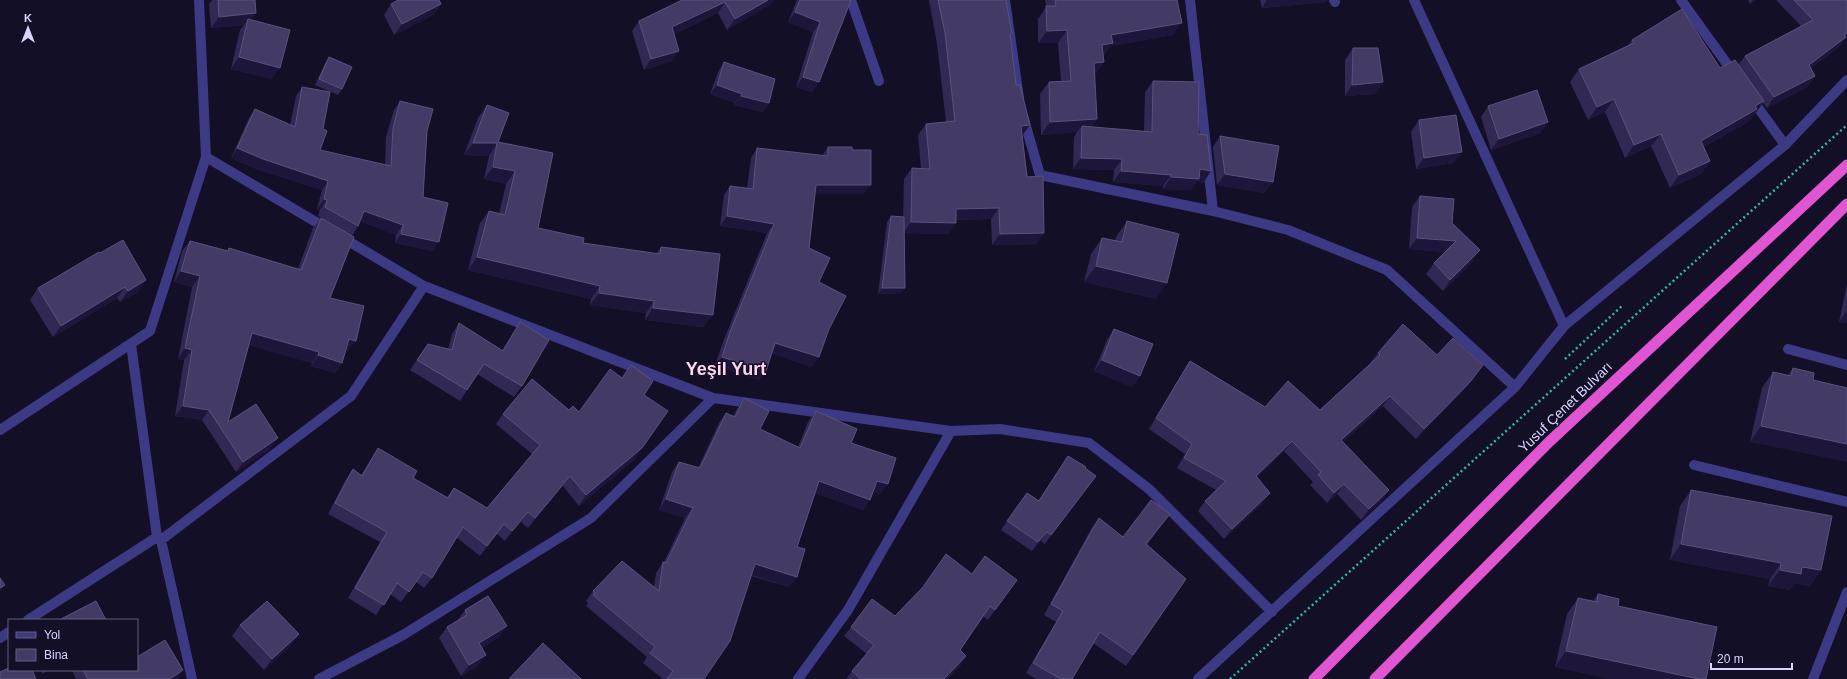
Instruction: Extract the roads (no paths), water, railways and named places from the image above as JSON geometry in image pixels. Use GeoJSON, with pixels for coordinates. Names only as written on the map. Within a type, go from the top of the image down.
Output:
{"type":"FeatureCollection","features":[{"type":"Feature","properties":{"kind":"highway","name":"Yusuf Çenet Bulvarı"},"geometry":{"type":"LineString","coordinates":[[1314,679],[1549,442],[1847,165]]}},
{"type":"Feature","properties":{"kind":"highway"},"geometry":{"type":"LineString","coordinates":[[1375,679],[1847,204]]}},
{"type":"Feature","properties":{"kind":"street"},"geometry":{"type":"LineString","coordinates":[[0,430],[150,331],[206,157],[199,0]]}},
{"type":"Feature","properties":{"kind":"street"},"geometry":{"type":"LineString","coordinates":[[851,0],[879,81]]}},
{"type":"Feature","properties":{"kind":"street"},"geometry":{"type":"LineString","coordinates":[[1005,0],[1020,104],[1040,175],[1212,211],[1288,230],[1387,270],[1515,386]]}},
{"type":"Feature","properties":{"kind":"street"},"geometry":{"type":"LineString","coordinates":[[1190,0],[1212,211]]}},
{"type":"Feature","properties":{"kind":"street"},"geometry":{"type":"LineString","coordinates":[[1414,0],[1564,326]]}},
{"type":"Feature","properties":{"kind":"street"},"geometry":{"type":"LineString","coordinates":[[1681,0],[1785,145]]}},
{"type":"Feature","properties":{"kind":"street"},"geometry":{"type":"LineString","coordinates":[[1198,679],[1515,386],[1564,326],[1785,145],[1847,80]]}},
{"type":"Feature","properties":{"kind":"street"},"geometry":{"type":"LineString","coordinates":[[206,157],[424,286],[713,398],[951,431],[1000,429],[1089,443],[1149,489],[1272,612]]}},
{"type":"Feature","properties":{"kind":"street"},"geometry":{"type":"LineString","coordinates":[[30,619],[159,538],[350,396],[424,286]]}},
{"type":"Feature","properties":{"kind":"street"},"geometry":{"type":"LineString","coordinates":[[130,344],[159,538],[192,679]]}},
{"type":"Feature","properties":{"kind":"street"},"geometry":{"type":"LineString","coordinates":[[1788,349],[1847,365]]}},
{"type":"Feature","properties":{"kind":"street"},"geometry":{"type":"LineString","coordinates":[[319,679],[403,635],[591,518],[713,398]]}},
{"type":"Feature","properties":{"kind":"street"},"geometry":{"type":"LineString","coordinates":[[798,679],[848,610],[951,431]]}},
{"type":"Feature","properties":{"kind":"street"},"geometry":{"type":"LineString","coordinates":[[1694,465],[1847,502]]}},
{"type":"Feature","properties":{"kind":"street"},"geometry":{"type":"LineString","coordinates":[[1813,679],[1847,592]]}},
{"type":"Feature","properties":{"kind":"district","name":"Yeşil Yurt"},"geometry":{"type":"Point","coordinates":[726,369]}}]}
